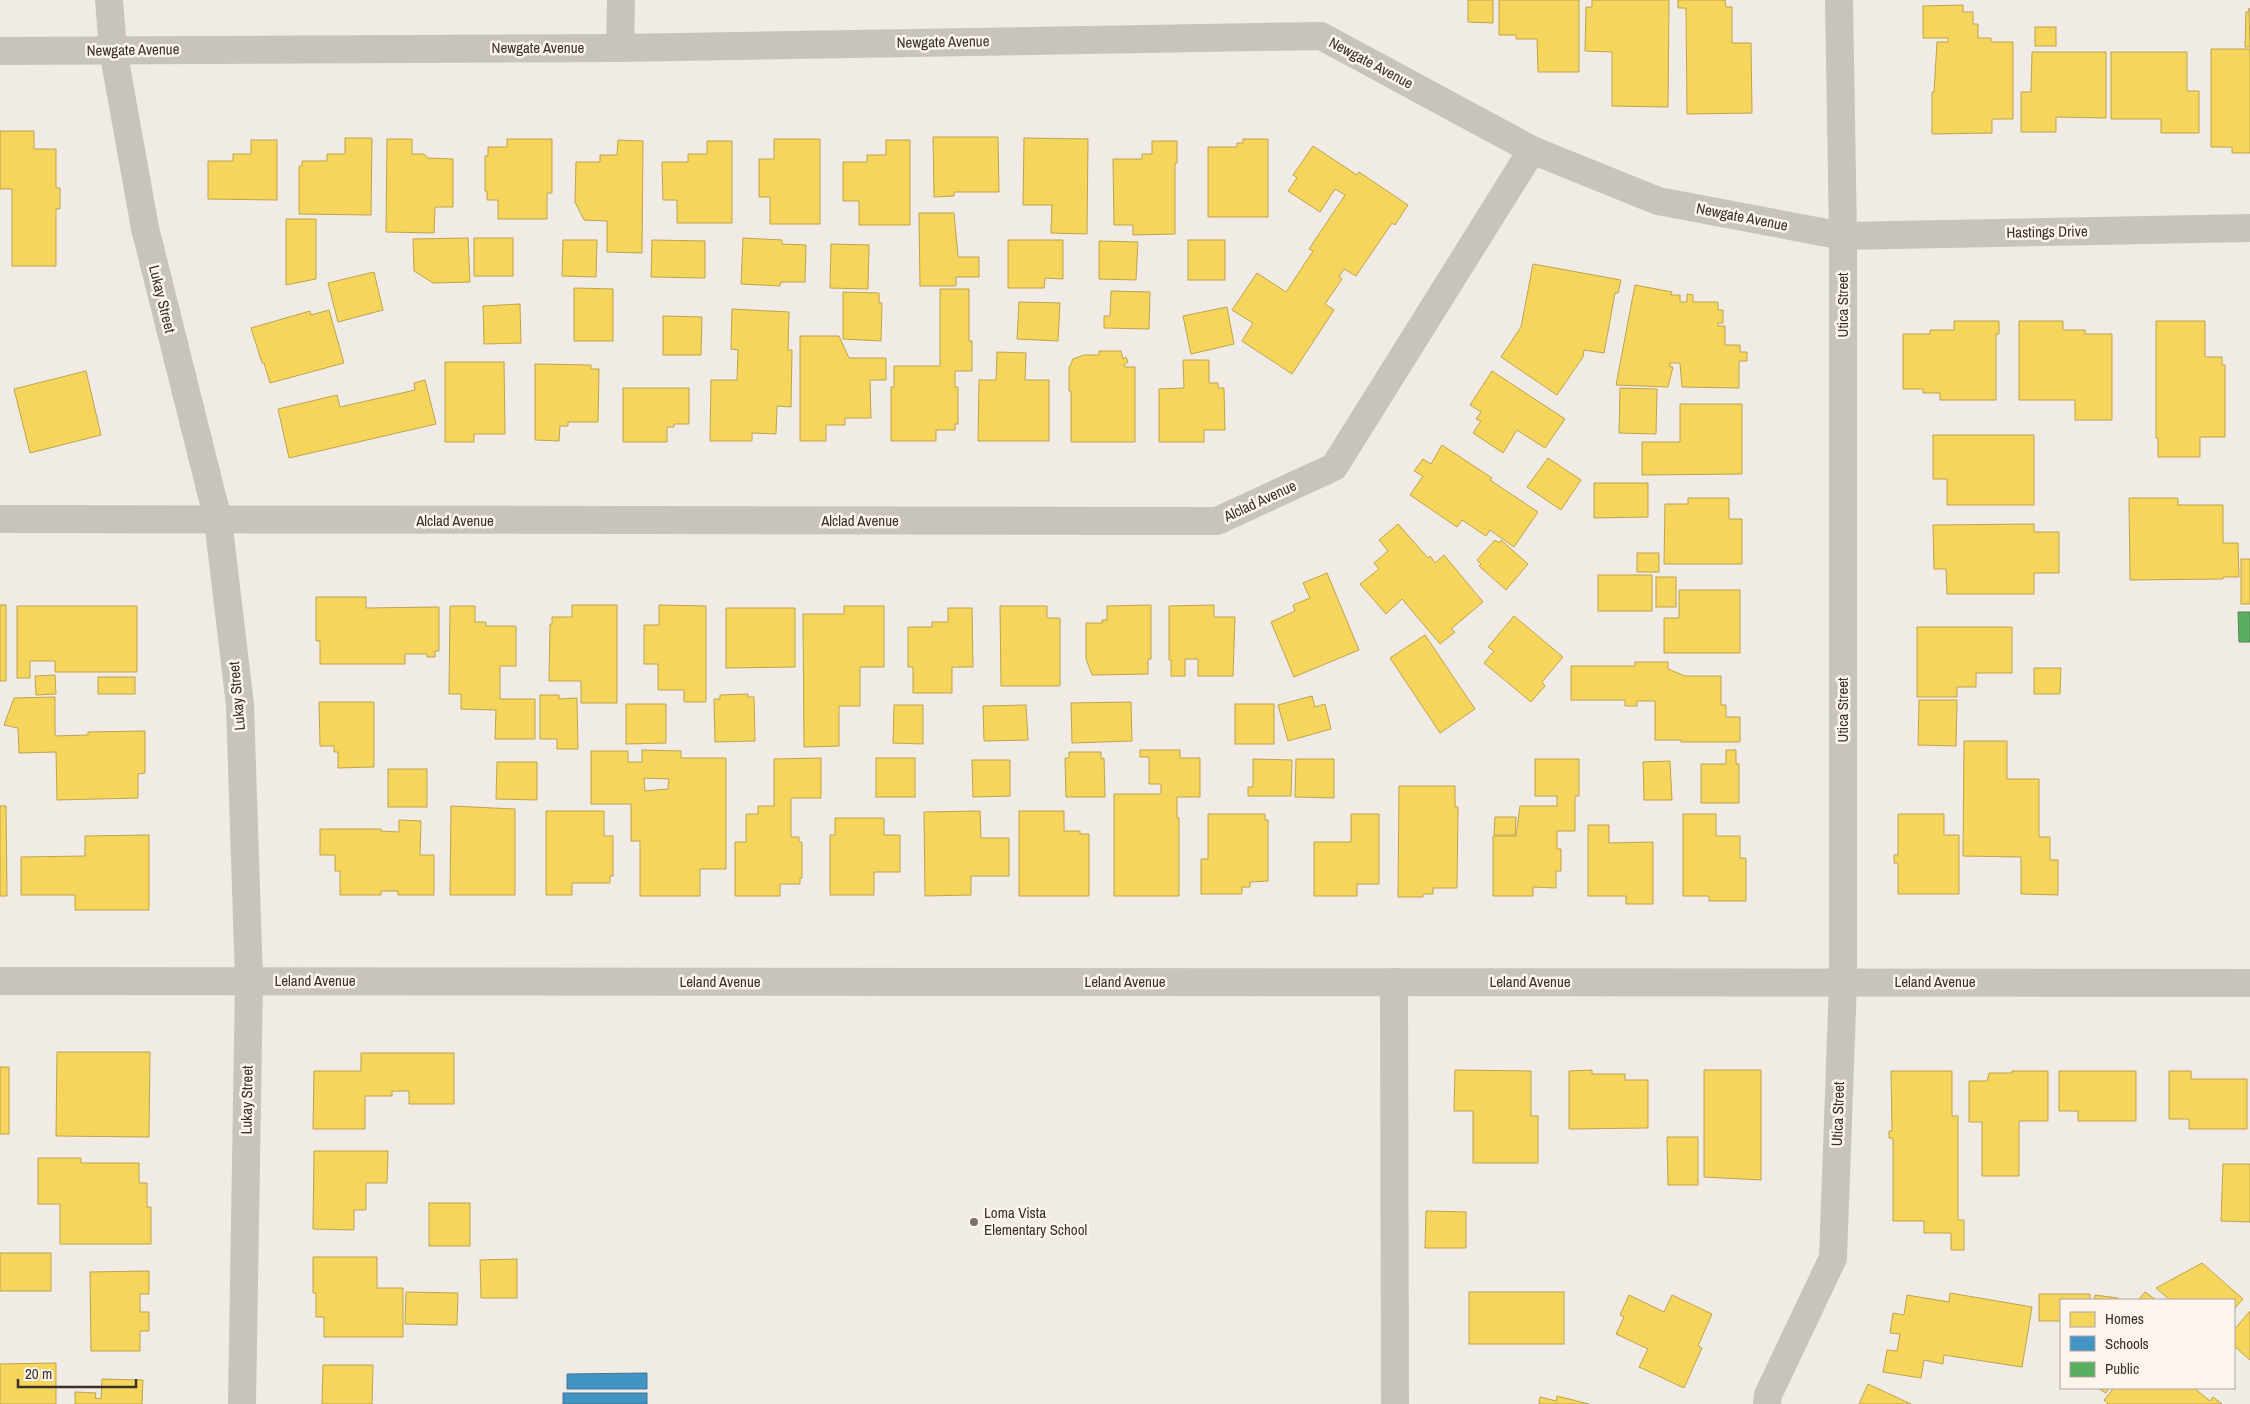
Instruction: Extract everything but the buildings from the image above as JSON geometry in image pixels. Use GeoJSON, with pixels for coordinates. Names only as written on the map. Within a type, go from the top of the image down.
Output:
{"type":"FeatureCollection","features":[{"type":"Feature","properties":{"kind":"street","name":"Lukay Street"},"geometry":{"type":"LineString","coordinates":[[109,0],[113,50],[145,228],[218,520],[240,705],[249,981],[242,1404]]}},
{"type":"Feature","properties":{"kind":"street"},"geometry":{"type":"LineString","coordinates":[[620,0],[620,48]]}},
{"type":"Feature","properties":{"kind":"street","name":"Utica Street"},"geometry":{"type":"LineString","coordinates":[[1766,1404],[1768,1394],[1833,1258],[1843,982],[1843,236],[1839,0]]}},
{"type":"Feature","properties":{"kind":"street","name":"Newgate Avenue"},"geometry":{"type":"LineString","coordinates":[[0,51],[620,48],[1321,36],[1532,150],[1658,201],[1843,236]]}},
{"type":"Feature","properties":{"kind":"street","name":"Alclad Avenue"},"geometry":{"type":"LineString","coordinates":[[0,519],[1217,521],[1334,467],[1532,150]]}},
{"type":"Feature","properties":{"kind":"street","name":"Hastings Drive"},"geometry":{"type":"LineString","coordinates":[[1843,236],[2250,228]]}},
{"type":"Feature","properties":{"kind":"street","name":"Leland Avenue"},"geometry":{"type":"LineString","coordinates":[[0,981],[2250,983]]}},
{"type":"Feature","properties":{"kind":"street"},"geometry":{"type":"LineString","coordinates":[[1394,982],[1395,1404]]}},
{"type":"Feature","properties":{"kind":"place","name":"Loma Vista Elementary School"},"geometry":{"type":"Point","coordinates":[974,1222]}}]}
